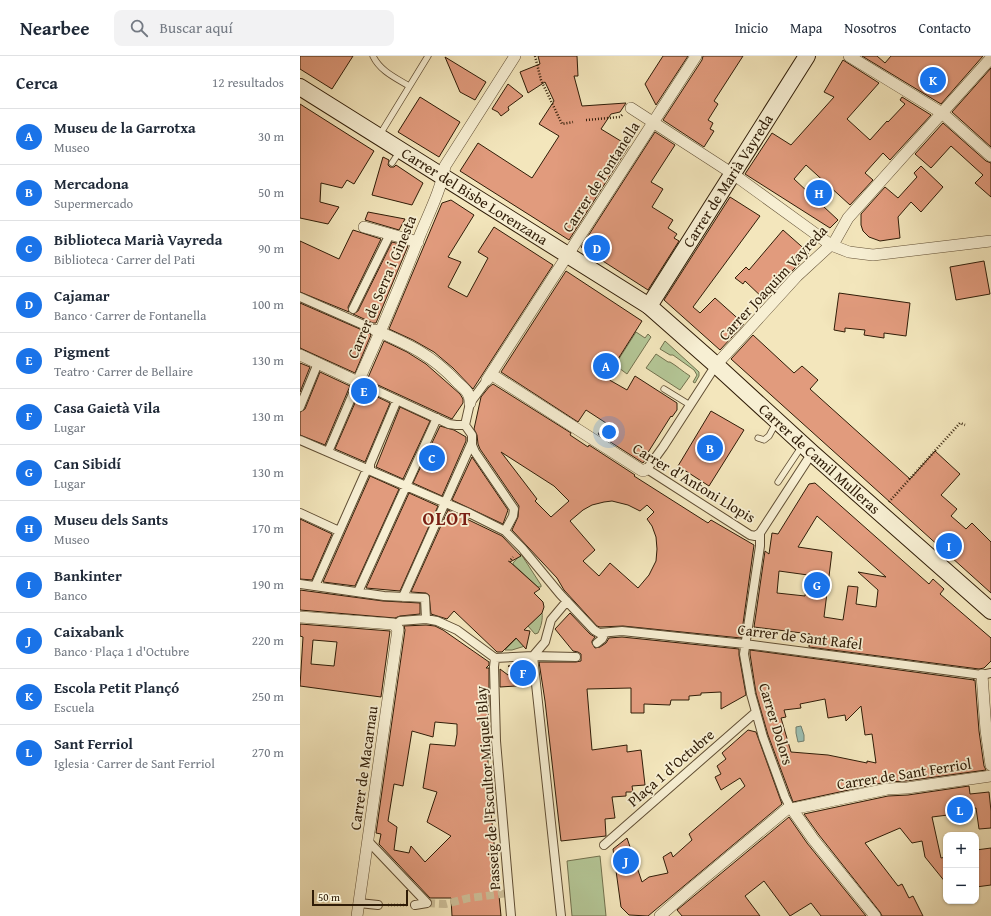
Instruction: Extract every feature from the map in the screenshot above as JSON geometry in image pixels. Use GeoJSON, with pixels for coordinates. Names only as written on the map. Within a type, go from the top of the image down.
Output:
{"type":"FeatureCollection","features":[{"type":"Feature","properties":{"kind":"main road","name":"Carrer de Marià Vayreda"},"geometry":{"type":"LineString","coordinates":[[648,306],[807,56]]}},
{"type":"Feature","properties":{"kind":"main road","name":"Carrer del Bisbe Lorenzana"},"geometry":{"type":"LineString","coordinates":[[300,87],[378,136],[396,157],[443,178],[648,306]]}},
{"type":"Feature","properties":{"kind":"main road","name":"Carrer de Camil Mulleras"},"geometry":{"type":"LineString","coordinates":[[648,306],[991,611]]}},
{"type":"Feature","properties":{"kind":"street","name":"Carrer de Serra i Ginesta"},"geometry":{"type":"LineString","coordinates":[[328,452],[378,331],[418,242],[443,178],[445,166],[515,56]]}},
{"type":"Feature","properties":{"kind":"street","name":"Carrer de Fontanella"},"geometry":{"type":"LineString","coordinates":[[489,377],[696,56]]}},
{"type":"Feature","properties":{"kind":"street"},"geometry":{"type":"LineString","coordinates":[[849,56],[942,113],[991,156]]}},
{"type":"Feature","properties":{"kind":"street","name":"Carrer Joaquim Vayreda"},"geometry":{"type":"LineString","coordinates":[[716,365],[797,276],[831,245],[848,218],[991,58]]}},
{"type":"Feature","properties":{"kind":"street"},"geometry":{"type":"LineString","coordinates":[[631,108],[733,174],[831,245],[850,252],[873,255],[991,241]]}},
{"type":"Feature","properties":{"kind":"street"},"geometry":{"type":"LineString","coordinates":[[364,226],[418,242]]}},
{"type":"Feature","properties":{"kind":"street"},"geometry":{"type":"LineString","coordinates":[[350,315],[390,234]]}},
{"type":"Feature","properties":{"kind":"street"},"geometry":{"type":"LineString","coordinates":[[300,297],[350,315],[378,331],[416,348],[442,366],[470,395],[470,403],[463,425]]}},
{"type":"Feature","properties":{"kind":"street"},"geometry":{"type":"LineString","coordinates":[[300,355],[453,425],[463,425],[472,435],[472,442],[475,452],[514,509],[513,516],[505,531]]}},
{"type":"Feature","properties":{"kind":"street"},"geometry":{"type":"LineString","coordinates":[[300,407],[318,363]]}},
{"type":"Feature","properties":{"kind":"street"},"geometry":{"type":"LineString","coordinates":[[647,469],[716,365]]}},
{"type":"Feature","properties":{"kind":"street"},"geometry":{"type":"LineString","coordinates":[[470,403],[489,377]]}},
{"type":"Feature","properties":{"kind":"street","name":"Carrer d'Antoni Llopis"},"geometry":{"type":"LineString","coordinates":[[489,377],[640,470],[643,471],[647,469],[750,535],[755,536],[760,533]]}},
{"type":"Feature","properties":{"kind":"street"},"geometry":{"type":"LineString","coordinates":[[315,586],[369,468],[397,400]]}},
{"type":"Feature","properties":{"kind":"street"},"geometry":{"type":"LineString","coordinates":[[358,592],[437,418]]}},
{"type":"Feature","properties":{"kind":"street"},"geometry":{"type":"LineString","coordinates":[[300,440],[369,468],[374,472],[505,531],[522,548],[594,630],[599,633],[605,633],[602,639],[597,643]]}},
{"type":"Feature","properties":{"kind":"street"},"geometry":{"type":"LineString","coordinates":[[403,597],[472,442]]}},
{"type":"Feature","properties":{"kind":"street"},"geometry":{"type":"LineString","coordinates":[[760,533],[808,448]]}},
{"type":"Feature","properties":{"kind":"street"},"geometry":{"type":"LineString","coordinates":[[300,514],[339,531]]}},
{"type":"Feature","properties":{"kind":"street","name":"Carrer Dolors"},"geometry":{"type":"LineString","coordinates":[[760,533],[760,546],[744,654],[756,712],[763,737],[785,797],[792,809]]}},
{"type":"Feature","properties":{"kind":"street"},"geometry":{"type":"LineString","coordinates":[[300,584],[384,596],[425,598],[424,619]]}},
{"type":"Feature","properties":{"kind":"street"},"geometry":{"type":"LineString","coordinates":[[561,916],[533,656],[545,642],[551,620],[567,601]]}},
{"type":"Feature","properties":{"kind":"street"},"geometry":{"type":"LineString","coordinates":[[300,617],[395,625],[400,620],[424,619],[437,621],[457,630],[495,658],[533,656],[576,657]]}},
{"type":"Feature","properties":{"kind":"street","name":"Carrer de Macarnau"},"geometry":{"type":"LineString","coordinates":[[357,916],[397,640],[398,629],[395,625]]}},
{"type":"Feature","properties":{"kind":"street","name":"Carrer de Sant Rafel"},"geometry":{"type":"LineString","coordinates":[[605,633],[622,631],[745,644],[986,674]]}},
{"type":"Feature","properties":{"kind":"street","name":"Passeig de l'Escultor Miquel Blay"},"geometry":{"type":"LineString","coordinates":[[495,658],[496,741],[511,916]]}},
{"type":"Feature","properties":{"kind":"street"},"geometry":{"type":"LineString","coordinates":[[986,674],[986,730],[991,765]]}},
{"type":"Feature","properties":{"kind":"street","name":"Plaça 1 d'Octubre"},"geometry":{"type":"LineString","coordinates":[[604,845],[756,712]]}},
{"type":"Feature","properties":{"kind":"street","name":"Carrer de Sant Ferriol"},"geometry":{"type":"LineString","coordinates":[[663,913],[785,810],[887,789],[907,788],[991,776]]}},
{"type":"Feature","properties":{"kind":"street"},"geometry":{"type":"LineString","coordinates":[[792,809],[813,839],[875,916]]}},
{"type":"Feature","properties":{"kind":"street"},"geometry":{"type":"LineString","coordinates":[[368,841],[427,903],[415,905]]}},
{"type":"Feature","properties":{"kind":"street"},"geometry":{"type":"LineString","coordinates":[[359,903],[378,905]]}},
{"type":"Feature","properties":{"kind":"lane"},"geometry":{"type":"LineString","coordinates":[[373,56],[375,61],[382,69],[409,86]]}},
{"type":"Feature","properties":{"kind":"lane"},"geometry":{"type":"LineString","coordinates":[[378,136],[428,56]]}},
{"type":"Feature","properties":{"kind":"lane"},"geometry":{"type":"LineString","coordinates":[[664,389],[690,405]]}},
{"type":"Feature","properties":{"kind":"lane"},"geometry":{"type":"LineString","coordinates":[[758,438],[764,440],[768,438],[778,421]]}},
{"type":"Feature","properties":{"kind":"lane"},"geometry":{"type":"LineString","coordinates":[[778,482],[808,448]]}},
{"type":"Feature","properties":{"kind":"path"},"geometry":{"type":"LineString","coordinates":[[535,56],[541,80],[562,124],[573,122]]}},
{"type":"Feature","properties":{"kind":"path"},"geometry":{"type":"LineString","coordinates":[[586,120],[620,116],[631,108]]}},
{"type":"Feature","properties":{"kind":"path"},"geometry":{"type":"LineString","coordinates":[[889,502],[960,422],[965,425]]}},
{"type":"Feature","properties":{"kind":"path"},"geometry":{"type":"LineString","coordinates":[[510,562],[513,557]]}},
{"type":"Feature","properties":{"kind":"path"},"geometry":{"type":"LineString","coordinates":[[378,905],[415,905]]}},
{"type":"Feature","properties":{"kind":"green space"},"geometry":{"type":"Polygon","coordinates":[[[636,332],[645,338],[648,334],[651,337],[627,374],[615,365],[636,332]]]}},
{"type":"Feature","properties":{"kind":"green space"},"geometry":{"type":"Polygon","coordinates":[[[665,341],[699,372],[699,376],[695,383],[693,382],[697,375],[694,370],[673,355],[670,355],[660,349],[665,341]]]}},
{"type":"Feature","properties":{"kind":"green space"},"geometry":{"type":"Polygon","coordinates":[[[656,354],[690,376],[680,390],[646,368],[656,354]]]}},
{"type":"Feature","properties":{"kind":"green space"},"geometry":{"type":"Polygon","coordinates":[[[521,554],[541,587],[538,587],[513,564],[521,554]]]}},
{"type":"Feature","properties":{"kind":"green space"},"geometry":{"type":"Polygon","coordinates":[[[542,613],[540,628],[538,633],[535,634],[528,626],[542,613]]]}},
{"type":"Feature","properties":{"kind":"green space"},"geometry":{"type":"Polygon","coordinates":[[[519,636],[525,646],[512,650],[505,650],[519,636]]]}},
{"type":"Feature","properties":{"kind":"green space"},"geometry":{"type":"Polygon","coordinates":[[[600,856],[606,916],[572,916],[567,861],[600,856]]]}},
{"type":"Feature","properties":{"kind":"water"},"geometry":{"type":"Polygon","coordinates":[[[801,726],[804,741],[798,742],[796,727],[801,726]]]}},
{"type":"Feature","properties":{"kind":"building"},"geometry":{"type":"Polygon","coordinates":[[[300,56],[353,56],[332,89],[300,69],[300,56]]]}},
{"type":"Feature","properties":{"kind":"building"},"geometry":{"type":"Polygon","coordinates":[[[538,56],[577,56],[578,76],[574,76],[582,106],[626,103],[620,112],[611,114],[601,129],[629,146],[569,240],[460,171],[478,143],[532,178],[559,136],[539,124],[554,101],[545,82],[528,93],[520,72],[540,64],[538,56]]]}},
{"type":"Feature","properties":{"kind":"building"},"geometry":{"type":"Polygon","coordinates":[[[663,56],[688,56],[656,105],[645,84],[663,56]]]}},
{"type":"Feature","properties":{"kind":"building"},"geometry":{"type":"Polygon","coordinates":[[[703,56],[743,56],[714,101],[718,104],[708,120],[713,123],[710,129],[714,131],[704,147],[663,120],[702,60],[703,56]]]}},
{"type":"Feature","properties":{"kind":"building"},"geometry":{"type":"Polygon","coordinates":[[[862,56],[877,56],[885,63],[891,56],[983,56],[941,104],[862,56]]]}},
{"type":"Feature","properties":{"kind":"building"},"geometry":{"type":"Polygon","coordinates":[[[445,57],[486,82],[475,100],[460,92],[445,57]]]}},
{"type":"Feature","properties":{"kind":"building"},"geometry":{"type":"Polygon","coordinates":[[[843,60],[879,83],[847,119],[870,140],[905,104],[900,100],[902,97],[931,115],[890,160],[883,153],[865,173],[873,180],[850,205],[806,165],[794,179],[838,220],[830,228],[745,174],[772,133],[791,145],[834,97],[824,92],[843,60]]]}},
{"type":"Feature","properties":{"kind":"building"},"geometry":{"type":"Polygon","coordinates":[[[991,68],[991,147],[952,112],[991,68]]]}},
{"type":"Feature","properties":{"kind":"building"},"geometry":{"type":"Polygon","coordinates":[[[508,84],[523,96],[508,107],[509,110],[501,116],[498,112],[492,109],[508,84]]]}},
{"type":"Feature","properties":{"kind":"building"},"geometry":{"type":"Polygon","coordinates":[[[420,97],[460,122],[439,157],[398,132],[420,97]]]}},
{"type":"Feature","properties":{"kind":"building"},"geometry":{"type":"Polygon","coordinates":[[[300,104],[374,151],[354,184],[347,180],[342,188],[321,183],[320,202],[339,207],[328,224],[300,218],[300,104]]]}},
{"type":"Feature","properties":{"kind":"building"},"geometry":{"type":"Polygon","coordinates":[[[943,123],[986,161],[991,163],[991,197],[975,183],[983,175],[951,146],[931,168],[915,154],[943,123]]]}},
{"type":"Feature","properties":{"kind":"building"},"geometry":{"type":"Polygon","coordinates":[[[655,132],[675,145],[651,182],[663,189],[652,207],[673,220],[668,228],[677,234],[674,238],[679,241],[648,290],[581,247],[655,132]]]}},
{"type":"Feature","properties":{"kind":"building"},"geometry":{"type":"Polygon","coordinates":[[[383,157],[389,160],[388,165],[390,167],[394,167],[396,165],[423,183],[412,205],[372,195],[383,157]]]}},
{"type":"Feature","properties":{"kind":"building"},"geometry":{"type":"Polygon","coordinates":[[[921,166],[943,187],[921,212],[911,202],[898,217],[900,238],[880,241],[869,237],[863,231],[861,225],[861,214],[885,187],[898,198],[917,177],[914,173],[921,166]]]}},
{"type":"Feature","properties":{"kind":"building"},"geometry":{"type":"Polygon","coordinates":[[[730,197],[760,216],[693,307],[700,313],[715,298],[744,324],[720,350],[664,300],[730,197]]]}},
{"type":"Feature","properties":{"kind":"building"},"geometry":{"type":"Polygon","coordinates":[[[451,200],[474,215],[448,257],[461,262],[448,287],[467,297],[488,258],[478,252],[494,227],[553,265],[473,389],[453,368],[434,352],[389,329],[442,203],[451,200]]]}},
{"type":"Feature","properties":{"kind":"building"},"geometry":{"type":"Polygon","coordinates":[[[368,212],[405,219],[399,230],[365,220],[368,212]]]}},
{"type":"Feature","properties":{"kind":"building"},"geometry":{"type":"Polygon","coordinates":[[[353,230],[381,239],[348,307],[349,312],[300,292],[300,241],[339,259],[353,230]]]}},
{"type":"Feature","properties":{"kind":"building"},"geometry":{"type":"Polygon","coordinates":[[[783,230],[809,253],[765,300],[745,281],[743,284],[735,278],[746,267],[749,270],[783,230]]]}},
{"type":"Feature","properties":{"kind":"building"},"geometry":{"type":"Polygon","coordinates":[[[392,242],[408,246],[376,323],[373,323],[353,314],[358,311],[392,242]]]}},
{"type":"Feature","properties":{"kind":"building"},"geometry":{"type":"Polygon","coordinates":[[[984,261],[990,294],[956,300],[950,267],[984,261]]]}},
{"type":"Feature","properties":{"kind":"building"},"geometry":{"type":"Polygon","coordinates":[[[566,271],[642,321],[606,378],[627,390],[635,376],[677,403],[677,410],[672,417],[671,416],[643,463],[598,434],[606,423],[586,410],[578,422],[501,372],[566,271]]]}},
{"type":"Feature","properties":{"kind":"building"},"geometry":{"type":"Polygon","coordinates":[[[839,293],[910,303],[906,336],[884,333],[884,338],[864,335],[865,330],[845,328],[845,332],[834,330],[839,293]]]}},
{"type":"Feature","properties":{"kind":"building"},"geometry":{"type":"Polygon","coordinates":[[[300,303],[371,335],[355,373],[300,348],[300,303]]]}},
{"type":"Feature","properties":{"kind":"building"},"geometry":{"type":"Polygon","coordinates":[[[753,335],[794,373],[802,366],[818,380],[810,389],[910,479],[935,451],[960,474],[941,495],[957,509],[951,516],[966,529],[972,523],[991,542],[991,593],[731,359],[753,335]]]}},
{"type":"Feature","properties":{"kind":"building"},"geometry":{"type":"Polygon","coordinates":[[[384,341],[407,352],[426,364],[460,394],[463,399],[463,403],[452,419],[367,380],[384,341]]]}},
{"type":"Feature","properties":{"kind":"building"},"geometry":{"type":"Polygon","coordinates":[[[300,363],[310,367],[300,392],[300,363]]]}},
{"type":"Feature","properties":{"kind":"building"},"geometry":{"type":"Polygon","coordinates":[[[320,372],[350,386],[325,445],[300,435],[300,412],[305,409],[320,372]]]}},
{"type":"Feature","properties":{"kind":"building"},"geometry":{"type":"Polygon","coordinates":[[[493,384],[571,433],[570,435],[588,447],[589,445],[635,475],[634,476],[708,523],[711,520],[754,545],[741,638],[623,626],[597,626],[564,590],[557,578],[512,530],[518,517],[519,506],[480,449],[474,429],[481,397],[493,384]],[[501,452],[537,499],[535,501],[551,517],[569,501],[554,486],[501,452]],[[612,501],[592,505],[583,510],[570,521],[595,550],[583,561],[599,576],[610,563],[638,588],[649,575],[656,561],[656,537],[652,526],[647,519],[654,512],[647,505],[640,511],[628,505],[612,501]]]}},
{"type":"Feature","properties":{"kind":"building"},"geometry":{"type":"Polygon","coordinates":[[[361,389],[390,403],[365,462],[335,449],[361,389]]]}},
{"type":"Feature","properties":{"kind":"building"},"geometry":{"type":"Polygon","coordinates":[[[400,407],[430,421],[403,479],[376,467],[400,407]]]}},
{"type":"Feature","properties":{"kind":"building"},"geometry":{"type":"Polygon","coordinates":[[[711,411],[744,430],[709,486],[678,466],[711,411]]]}},
{"type":"Feature","properties":{"kind":"building"},"geometry":{"type":"Polygon","coordinates":[[[440,426],[454,430],[466,437],[466,441],[442,496],[413,483],[440,426]]]}},
{"type":"Feature","properties":{"kind":"building"},"geometry":{"type":"Polygon","coordinates":[[[472,457],[508,510],[503,524],[452,500],[472,457]]]}},
{"type":"Feature","properties":{"kind":"building"},"geometry":{"type":"Polygon","coordinates":[[[370,476],[399,489],[355,586],[323,582],[370,476]]]}},
{"type":"Feature","properties":{"kind":"building"},"geometry":{"type":"Polygon","coordinates":[[[815,483],[929,584],[933,579],[944,589],[940,594],[991,638],[991,661],[984,668],[979,669],[809,647],[810,634],[754,627],[765,551],[769,554],[772,533],[778,534],[809,484],[815,483]],[[817,516],[798,547],[832,552],[824,617],[843,620],[848,586],[858,587],[856,604],[876,607],[878,590],[858,572],[886,577],[817,516]],[[779,571],[777,593],[805,596],[808,575],[779,571]]]}},
{"type":"Feature","properties":{"kind":"building"},"geometry":{"type":"Polygon","coordinates":[[[409,493],[438,506],[400,591],[366,588],[409,493]]]}},
{"type":"Feature","properties":{"kind":"building"},"geometry":{"type":"Polygon","coordinates":[[[448,510],[502,536],[521,556],[510,562],[540,589],[534,593],[543,602],[544,607],[542,613],[524,630],[530,631],[526,649],[516,638],[502,652],[497,652],[454,611],[447,619],[431,614],[429,595],[426,593],[411,592],[448,510]]]}},
{"type":"Feature","properties":{"kind":"building"},"geometry":{"type":"Polygon","coordinates":[[[300,519],[332,534],[312,580],[300,579],[300,519]]]}},
{"type":"Feature","properties":{"kind":"building"},"geometry":{"type":"Polygon","coordinates":[[[300,590],[383,601],[420,603],[420,614],[395,618],[300,610],[300,590]]]}},
{"type":"Feature","properties":{"kind":"building"},"geometry":{"type":"Polygon","coordinates":[[[570,613],[590,634],[595,637],[592,643],[595,648],[606,643],[609,638],[622,637],[739,649],[746,695],[721,709],[721,692],[701,693],[701,695],[689,696],[689,700],[671,700],[670,705],[644,704],[644,713],[631,713],[631,688],[587,689],[592,750],[627,745],[627,752],[641,750],[645,785],[632,786],[633,792],[626,792],[626,796],[612,797],[615,818],[605,819],[606,836],[561,841],[539,662],[581,661],[581,654],[573,651],[555,629],[570,613]]]}},
{"type":"Feature","properties":{"kind":"building"},"geometry":{"type":"Polygon","coordinates":[[[300,624],[390,631],[381,697],[300,686],[303,637],[300,636],[300,624]],[[313,640],[311,664],[334,666],[337,642],[313,640]]]}},
{"type":"Feature","properties":{"kind":"building"},"geometry":{"type":"Polygon","coordinates":[[[404,626],[435,626],[489,662],[489,665],[486,668],[489,668],[488,781],[501,916],[452,916],[451,898],[430,898],[379,844],[381,834],[376,833],[405,630],[404,626]],[[435,722],[433,737],[412,731],[403,786],[394,784],[388,821],[397,827],[394,850],[409,853],[411,846],[425,862],[451,836],[427,822],[437,792],[423,788],[430,744],[455,746],[457,724],[435,722]]]}},
{"type":"Feature","properties":{"kind":"building"},"geometry":{"type":"Polygon","coordinates":[[[750,650],[975,680],[979,731],[984,766],[986,770],[906,781],[886,782],[793,802],[768,735],[756,693],[750,650]],[[825,699],[800,704],[801,708],[784,710],[786,717],[781,718],[791,752],[828,755],[867,763],[867,761],[876,763],[872,734],[865,735],[861,706],[846,721],[845,715],[828,718],[825,699]]]}},
{"type":"Feature","properties":{"kind":"building"},"geometry":{"type":"Polygon","coordinates":[[[528,663],[530,683],[500,687],[500,669],[508,675],[512,669],[508,666],[528,663]]]}},
{"type":"Feature","properties":{"kind":"building"},"geometry":{"type":"Polygon","coordinates":[[[748,730],[756,732],[782,804],[648,916],[629,915],[621,907],[613,849],[627,838],[642,882],[649,877],[668,873],[663,857],[671,852],[673,857],[692,840],[689,834],[745,786],[740,778],[721,790],[715,777],[721,774],[717,766],[726,759],[722,753],[748,730]]]}},
{"type":"Feature","properties":{"kind":"building"},"geometry":{"type":"Polygon","coordinates":[[[969,786],[970,794],[989,792],[991,828],[979,829],[976,808],[948,811],[948,815],[932,817],[941,858],[943,858],[943,879],[925,857],[922,841],[912,843],[900,828],[865,843],[898,886],[902,884],[909,898],[913,896],[923,916],[882,916],[804,814],[888,796],[908,795],[969,786]]]}},
{"type":"Feature","properties":{"kind":"building"},"geometry":{"type":"Polygon","coordinates":[[[789,817],[807,843],[866,916],[821,916],[811,903],[790,916],[764,881],[745,896],[760,916],[682,916],[677,910],[789,817]]]}},
{"type":"Feature","properties":{"kind":"building"},"geometry":{"type":"Polygon","coordinates":[[[991,848],[991,885],[979,887],[979,850],[991,848]]]}},
{"type":"Feature","properties":{"kind":"tunnel"},"geometry":{"type":"LineString","coordinates":[[427,903],[446,904],[469,898],[509,893]]}},
{"type":"Feature","properties":{"kind":"place","name":"Escola Petit Plançó"},"geometry":{"type":"Point","coordinates":[933,80]}},
{"type":"Feature","properties":{"kind":"place","name":"Museu dels Sants"},"geometry":{"type":"Point","coordinates":[819,193]}},
{"type":"Feature","properties":{"kind":"place","name":"Cajamar"},"geometry":{"type":"Point","coordinates":[597,248]}},
{"type":"Feature","properties":{"kind":"place","name":"Museu de la Garrotxa"},"geometry":{"type":"Point","coordinates":[606,366]}},
{"type":"Feature","properties":{"kind":"place","name":"Pigment"},"geometry":{"type":"Point","coordinates":[364,391]}},
{"type":"Feature","properties":{"kind":"place","name":"Mercadona"},"geometry":{"type":"Point","coordinates":[710,448]}},
{"type":"Feature","properties":{"kind":"place","name":"Biblioteca Marià Vayreda"},"geometry":{"type":"Point","coordinates":[432,458]}},
{"type":"Feature","properties":{"kind":"place","name":"Bankinter"},"geometry":{"type":"Point","coordinates":[949,546]}},
{"type":"Feature","properties":{"kind":"place","name":"Can Sibidí"},"geometry":{"type":"Point","coordinates":[817,585]}},
{"type":"Feature","properties":{"kind":"place","name":"Casa Gaietà Vila"},"geometry":{"type":"Point","coordinates":[523,673]}},
{"type":"Feature","properties":{"kind":"place","name":"Sant Ferriol"},"geometry":{"type":"Point","coordinates":[960,810]}},
{"type":"Feature","properties":{"kind":"place","name":"Caixabank"},"geometry":{"type":"Point","coordinates":[626,861]}},
{"type":"Feature","properties":{"kind":"district","name":"OLOT"},"geometry":{"type":"Point","coordinates":[447,518]}}]}
